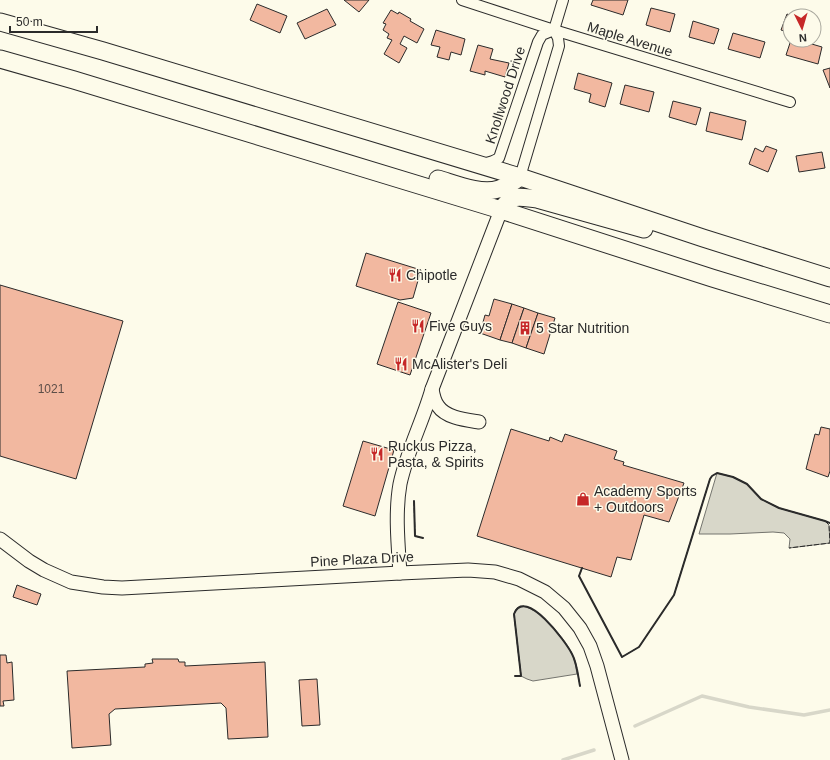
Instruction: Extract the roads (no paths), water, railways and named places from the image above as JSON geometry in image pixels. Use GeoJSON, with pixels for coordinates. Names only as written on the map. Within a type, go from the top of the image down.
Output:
{"type":"FeatureCollection","features":[{"type":"Feature","properties":{"kind":"highway"},"geometry":{"type":"LineString","coordinates":[[0,22],[103,51],[480,164],[726,246],[830,278]]}},
{"type":"Feature","properties":{"kind":"highway"},"geometry":{"type":"LineString","coordinates":[[0,59],[82,82],[501,210],[712,278],[830,314]]}},
{"type":"Feature","properties":{"kind":"highway"},"geometry":{"type":"LineString","coordinates":[[282,144],[338,152],[483,192],[503,188],[520,177]]}},
{"type":"Feature","properties":{"kind":"highway"},"geometry":{"type":"LineString","coordinates":[[501,210],[507,202],[513,198],[522,197],[537,199],[631,226],[697,242],[726,246]]}},
{"type":"Feature","properties":{"kind":"street","name":"Maple Avenue"},"geometry":{"type":"LineString","coordinates":[[462,0],[554,30],[790,102]]}},
{"type":"Feature","properties":{"kind":"street"},"geometry":{"type":"LineString","coordinates":[[520,177],[560,46],[554,30],[563,0]]}},
{"type":"Feature","properties":{"kind":"street","name":"Knollwood Drive"},"geometry":{"type":"LineString","coordinates":[[480,164],[499,158],[538,42],[542,35],[554,30]]}},
{"type":"Feature","properties":{"kind":"street"},"geometry":{"type":"LineString","coordinates":[[400,573],[398,498],[401,484],[432,388],[501,210]]}},
{"type":"Feature","properties":{"kind":"street"},"geometry":{"type":"LineString","coordinates":[[432,388],[437,404],[444,412],[460,418],[479,422]]}},
{"type":"Feature","properties":{"kind":"street","name":"Pine Plaza Drive"},"geometry":{"type":"LineString","coordinates":[[0,539],[29,561],[44,570],[71,582],[103,587],[128,588],[468,570],[495,572],[519,579],[545,592],[564,608],[580,628],[590,646],[597,666],[622,760]]}},
{"type":"Feature","properties":{"kind":"waterway"},"geometry":{"type":"LineString","coordinates":[[635,726],[702,696],[749,707],[804,715],[830,710]]}},
{"type":"Feature","properties":{"kind":"waterway"},"geometry":{"type":"LineString","coordinates":[[563,760],[594,750]]}},
{"type":"Feature","properties":{"kind":"place","name":"Chipotle"},"geometry":{"type":"Point","coordinates":[395,275]}},
{"type":"Feature","properties":{"kind":"place","name":"Five Guys"},"geometry":{"type":"Point","coordinates":[418,326]}},
{"type":"Feature","properties":{"kind":"place","name":"5 Star Nutrition"},"geometry":{"type":"Point","coordinates":[525,328]}},
{"type":"Feature","properties":{"kind":"place","name":"McAlister's Deli"},"geometry":{"type":"Point","coordinates":[401,364]}},
{"type":"Feature","properties":{"kind":"place","name":"Ruckus Pizza, Pasta, & Spirits"},"geometry":{"type":"Point","coordinates":[377,454]}},
{"type":"Feature","properties":{"kind":"place","name":"Academy Sports + Outdoors"},"geometry":{"type":"Point","coordinates":[583,499]}}]}
